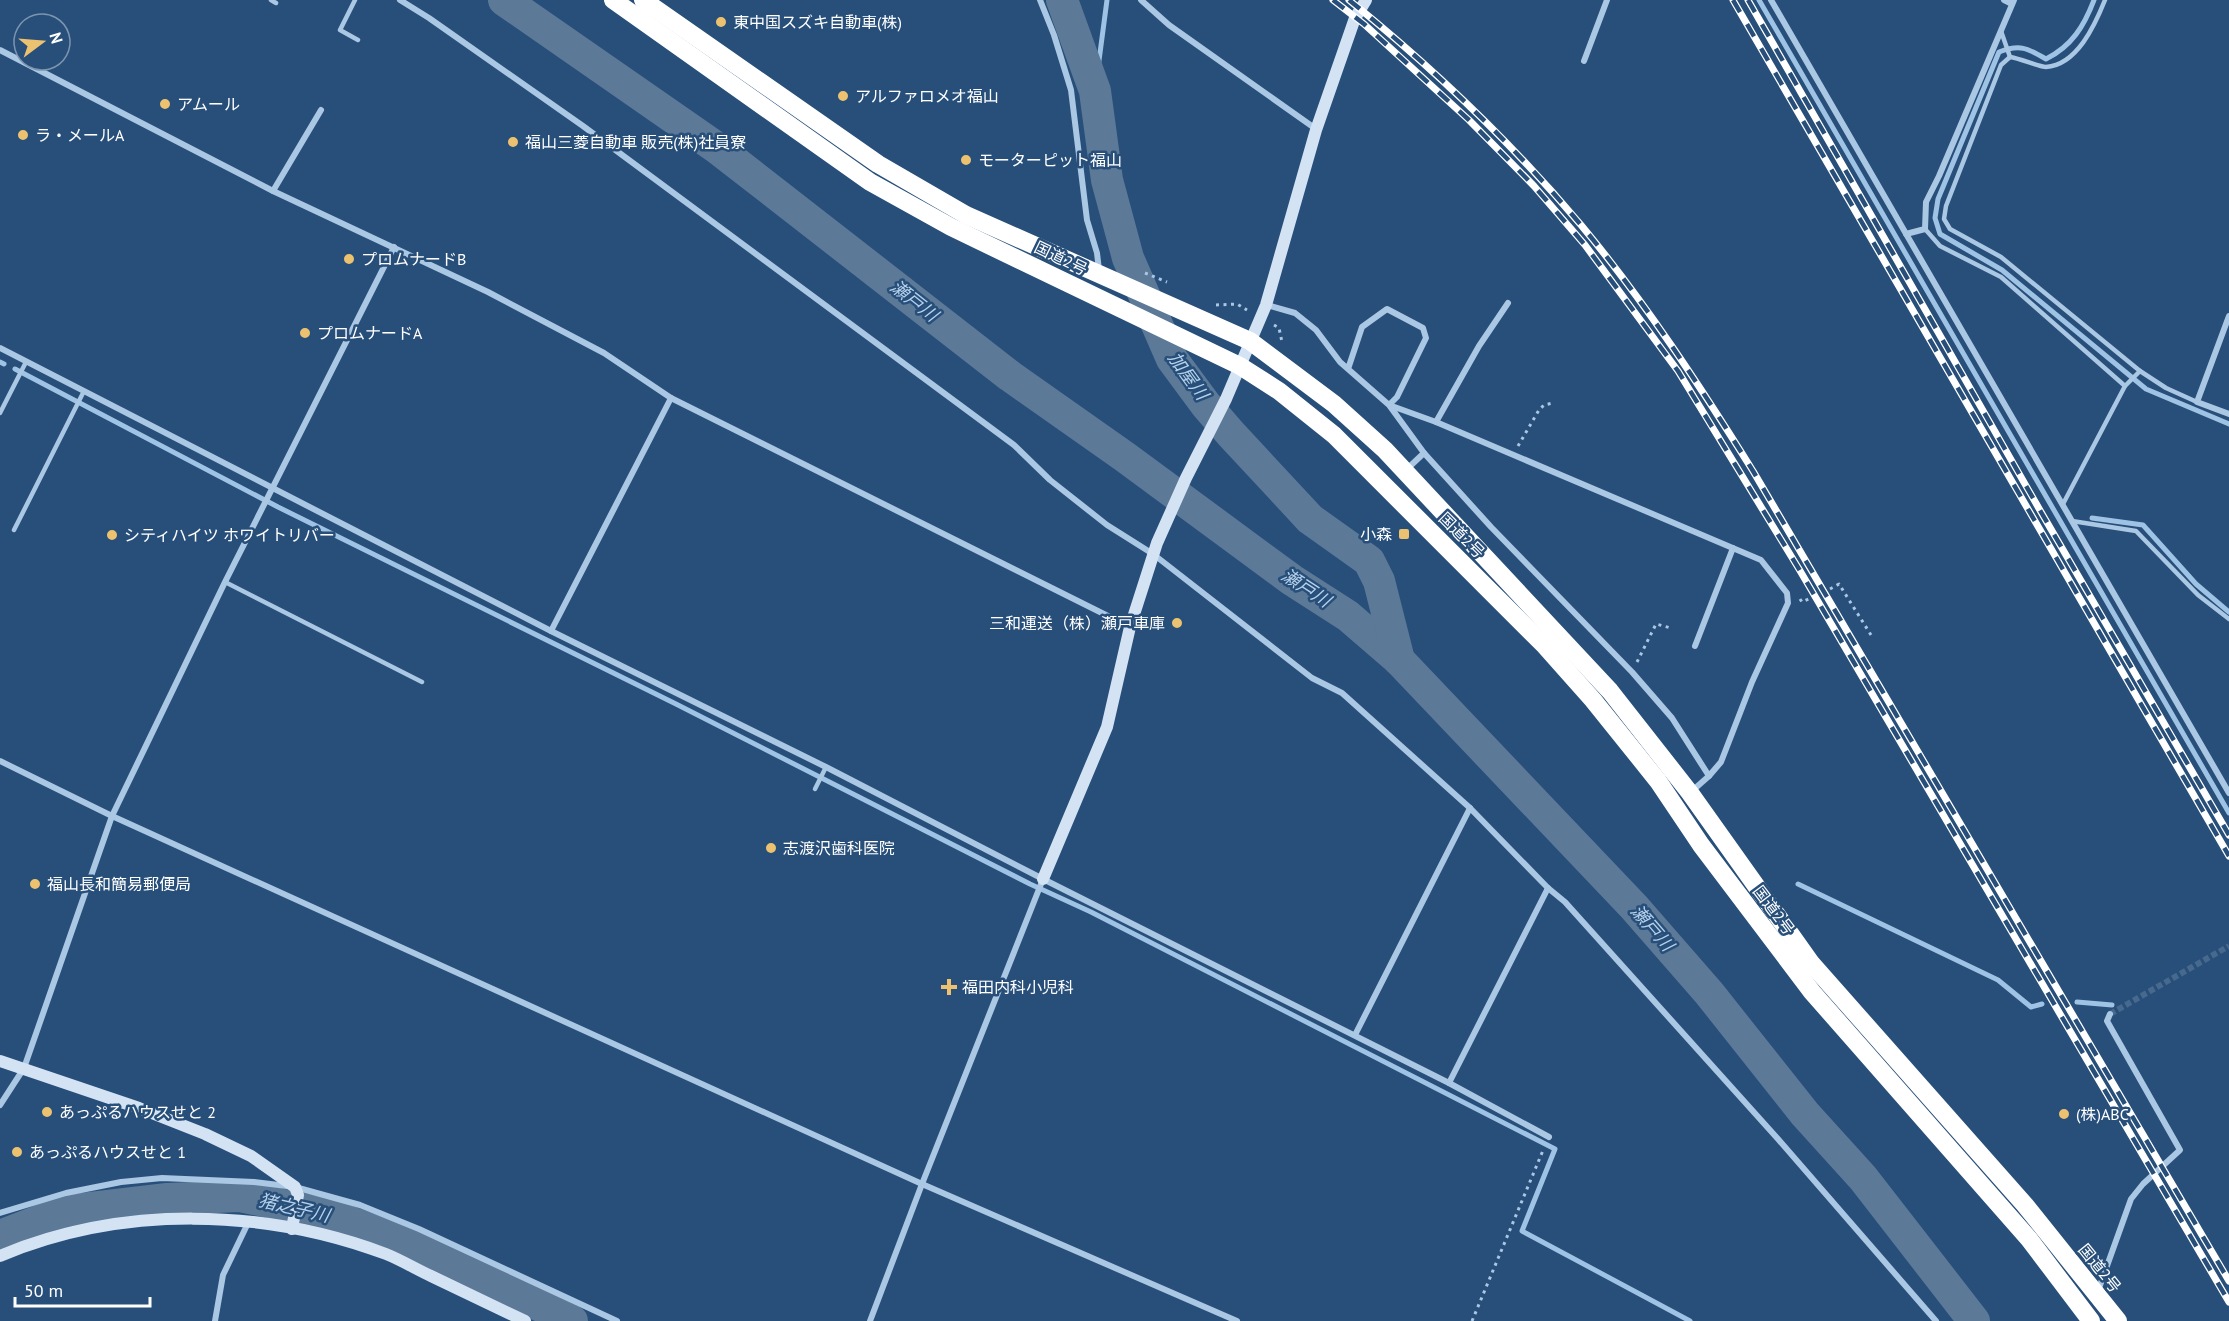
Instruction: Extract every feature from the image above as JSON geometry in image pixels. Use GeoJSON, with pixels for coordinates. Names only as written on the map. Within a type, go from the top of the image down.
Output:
{"type":"FeatureCollection","features":[{"type":"Feature","properties":{"kind":"highway","name":"国道2号"},"geometry":{"type":"LineString","coordinates":[[613,0],[870,182],[951,227],[1240,366],[1279,391],[1334,435],[1545,646],[1593,700],[1658,781],[1701,845],[1812,992],[2029,1239],[2091,1321]]}},
{"type":"Feature","properties":{"kind":"highway","name":"国道2号"},"geometry":{"type":"LineString","coordinates":[[643,0],[878,164],[966,215],[1250,341],[1334,404],[1385,450],[1610,691],[1690,793],[1811,963],[2025,1205],[2118,1321]]}},
{"type":"Feature","properties":{"kind":"street"},"geometry":{"type":"LineString","coordinates":[[400,0],[438,24],[592,133],[1014,445],[1050,480],[1107,525],[1155,548],[1312,678],[1342,693],[1470,808],[1548,888],[1565,902],[1703,1055],[1936,1321]]}},
{"type":"Feature","properties":{"kind":"street"},"geometry":{"type":"LineString","coordinates":[[1040,0],[1054,35],[1071,90],[1087,220],[1097,253],[1099,274]]}},
{"type":"Feature","properties":{"kind":"street"},"geometry":{"type":"LineString","coordinates":[[1141,0],[1169,25],[1316,130]]}},
{"type":"Feature","properties":{"kind":"street"},"geometry":{"type":"LineString","coordinates":[[870,1321],[1042,882],[1107,727],[1130,627],[1155,548],[1186,478],[1226,399],[1266,305],[1316,130],[1355,18],[1366,0]]}},
{"type":"Feature","properties":{"kind":"street"},"geometry":{"type":"LineString","coordinates":[[1584,61],[1607,0]]}},
{"type":"Feature","properties":{"kind":"street"},"geometry":{"type":"LineString","coordinates":[[1771,0],[2227,785],[2229,793]]}},
{"type":"Feature","properties":{"kind":"street"},"geometry":{"type":"LineString","coordinates":[[1906,234],[1925,229],[1926,202],[1940,176],[2013,2],[2004,0]]}},
{"type":"Feature","properties":{"kind":"street"},"geometry":{"type":"LineString","coordinates":[[0,50],[273,191],[488,292],[604,353],[671,398],[1130,627]]}},
{"type":"Feature","properties":{"kind":"street"},"geometry":{"type":"LineString","coordinates":[[273,191],[321,110]]}},
{"type":"Feature","properties":{"kind":"street"},"geometry":{"type":"LineString","coordinates":[[0,1106],[24,1068],[112,816],[225,582],[394,247]]}},
{"type":"Feature","properties":{"kind":"street"},"geometry":{"type":"LineString","coordinates":[[1436,422],[1479,345],[1508,303]]}},
{"type":"Feature","properties":{"kind":"street"},"geometry":{"type":"LineString","coordinates":[[1266,305],[1294,313],[1316,330],[1340,362],[1389,405],[1424,453],[1491,527],[1632,672],[1672,718],[1709,776]]}},
{"type":"Feature","properties":{"kind":"street"},"geometry":{"type":"LineString","coordinates":[[1348,369],[1362,327],[1387,309],[1423,328],[1425,338],[1398,397],[1389,405]]}},
{"type":"Feature","properties":{"kind":"street"},"geometry":{"type":"LineString","coordinates":[[2229,316],[2197,402],[2229,414]]}},
{"type":"Feature","properties":{"kind":"street"},"geometry":{"type":"LineString","coordinates":[[0,348],[271,493],[1042,882],[1355,1035],[1549,1137]]}},
{"type":"Feature","properties":{"kind":"street"},"geometry":{"type":"LineString","coordinates":[[550,632],[671,398]]}},
{"type":"Feature","properties":{"kind":"street"},"geometry":{"type":"LineString","coordinates":[[1389,405],[1436,422],[1761,560],[1787,593],[1788,603],[1752,682],[1721,762],[1690,793]]}},
{"type":"Feature","properties":{"kind":"street"},"geometry":{"type":"LineString","coordinates":[[1405,471],[1424,453]]}},
{"type":"Feature","properties":{"kind":"street"},"geometry":{"type":"LineString","coordinates":[[1695,646],[1733,548]]}},
{"type":"Feature","properties":{"kind":"street"},"geometry":{"type":"LineString","coordinates":[[0,761],[112,816],[922,1184],[1237,1321]]}},
{"type":"Feature","properties":{"kind":"street"},"geometry":{"type":"LineString","coordinates":[[1355,1035],[1470,808]]}},
{"type":"Feature","properties":{"kind":"street"},"geometry":{"type":"LineString","coordinates":[[1449,1083],[1548,888]]}},
{"type":"Feature","properties":{"kind":"street"},"geometry":{"type":"LineString","coordinates":[[2097,1295],[2131,1199],[2143,1184],[2180,1150],[2107,1021],[2110,1014]]}},
{"type":"Feature","properties":{"kind":"street"},"geometry":{"type":"LineString","coordinates":[[0,1061],[139,1108],[205,1134],[251,1156],[296,1191]]}},
{"type":"Feature","properties":{"kind":"street"},"geometry":{"type":"LineString","coordinates":[[0,1213],[66,1193],[121,1182],[162,1178],[254,1182],[360,1205],[418,1229],[617,1321]]}},
{"type":"Feature","properties":{"kind":"street"},"geometry":{"type":"LineString","coordinates":[[293,1225],[296,1191]]}},
{"type":"Feature","properties":{"kind":"street"},"geometry":{"type":"LineString","coordinates":[[0,1256],[62,1234],[136,1221],[212,1219],[293,1225],[388,1255],[525,1321]]}},
{"type":"Feature","properties":{"kind":"street"},"geometry":{"type":"LineString","coordinates":[[215,1321],[223,1275],[249,1221]]}},
{"type":"Feature","properties":{"kind":"lane"},"geometry":{"type":"LineString","coordinates":[[356,0],[340,30],[358,39]]}},
{"type":"Feature","properties":{"kind":"lane"},"geometry":{"type":"LineString","coordinates":[[2010,56],[2043,67],[2061,64],[2082,44],[2105,0]]}},
{"type":"Feature","properties":{"kind":"lane"},"geometry":{"type":"LineString","coordinates":[[2001,30],[2010,56]]}},
{"type":"Feature","properties":{"kind":"lane"},"geometry":{"type":"LineString","coordinates":[[2010,56],[2001,65],[1946,206],[1944,219],[1950,230],[2001,257],[2139,372],[2166,388],[2197,402]]}},
{"type":"Feature","properties":{"kind":"lane"},"geometry":{"type":"LineString","coordinates":[[1925,229],[1940,246],[2001,277],[2126,385]]}},
{"type":"Feature","properties":{"kind":"lane"},"geometry":{"type":"LineString","coordinates":[[0,413],[26,362]]}},
{"type":"Feature","properties":{"kind":"lane"},"geometry":{"type":"LineString","coordinates":[[2063,504],[2126,385],[2139,372]]}},
{"type":"Feature","properties":{"kind":"lane"},"geometry":{"type":"LineString","coordinates":[[14,530],[83,394]]}},
{"type":"Feature","properties":{"kind":"lane"},"geometry":{"type":"LineString","coordinates":[[2072,521],[2136,531],[2198,595],[2229,619]]}},
{"type":"Feature","properties":{"kind":"lane"},"geometry":{"type":"LineString","coordinates":[[225,582],[422,682]]}},
{"type":"Feature","properties":{"kind":"lane"},"geometry":{"type":"LineString","coordinates":[[815,789],[824,770]]}},
{"type":"Feature","properties":{"kind":"path"},"geometry":{"type":"LineString","coordinates":[[1512,455],[1539,410],[1544,405],[1553,402]]}},
{"type":"Feature","properties":{"kind":"path"},"geometry":{"type":"LineString","coordinates":[[1830,589],[1839,584],[1870,635],[1873,633]]}},
{"type":"Feature","properties":{"kind":"path"},"geometry":{"type":"LineString","coordinates":[[1632,672],[1656,624],[1671,628]]}},
{"type":"Feature","properties":{"kind":"path"},"geometry":{"type":"LineString","coordinates":[[1472,1321],[1544,1148]]}},
{"type":"Feature","properties":{"kind":"waterway","name":"瀬戸川"},"geometry":{"type":"LineString","coordinates":[[504,0],[717,148],[1010,376],[1292,580],[1348,616],[1399,660],[1634,907],[1709,993],[1805,1114],[1863,1178],[1974,1321]]}},
{"type":"Feature","properties":{"kind":"waterway","name":"加屋川"},"geometry":{"type":"LineString","coordinates":[[1062,0],[1095,91],[1107,180],[1128,258],[1172,359],[1231,434],[1310,519],[1369,561],[1379,581],[1399,660]]}},
{"type":"Feature","properties":{"kind":"waterway"},"geometry":{"type":"LineString","coordinates":[[1095,91],[1107,0]]}},
{"type":"Feature","properties":{"kind":"waterway"},"geometry":{"type":"LineString","coordinates":[[1759,0],[2229,813]]}},
{"type":"Feature","properties":{"kind":"waterway"},"geometry":{"type":"LineString","coordinates":[[2094,0],[2076,34],[2063,48],[2046,59],[2023,48],[1999,52],[1938,199],[1935,218],[1940,234],[2002,270],[2146,389],[2229,424]]}},
{"type":"Feature","properties":{"kind":"waterway"},"geometry":{"type":"LineString","coordinates":[[0,362],[4,364]]}},
{"type":"Feature","properties":{"kind":"waterway"},"geometry":{"type":"LineString","coordinates":[[15,369],[278,507],[676,704],[1030,884],[1091,912],[1555,1149],[1522,1231],[1690,1321]]}},
{"type":"Feature","properties":{"kind":"waterway"},"geometry":{"type":"LineString","coordinates":[[2092,518],[2143,525],[2196,584],[2229,612]]}},
{"type":"Feature","properties":{"kind":"waterway"},"geometry":{"type":"LineString","coordinates":[[1798,884],[1998,980],[2031,1007],[2042,1004]]}},
{"type":"Feature","properties":{"kind":"waterway"},"geometry":{"type":"LineString","coordinates":[[2077,1002],[2112,1005]]}},
{"type":"Feature","properties":{"kind":"waterway","name":"猪之子川"},"geometry":{"type":"LineString","coordinates":[[0,1236],[65,1211],[167,1199],[240,1196],[332,1215],[417,1247],[572,1321]]}},
{"type":"Feature","properties":{"kind":"tunnel"},"geometry":{"type":"LineString","coordinates":[[2110,1014],[2229,946]]}},
{"type":"Feature","properties":{"kind":"railway"},"geometry":{"type":"LineString","coordinates":[[1333,0],[1364,24],[1469,120],[1534,186],[1585,245],[1678,371],[1799,569],[2229,1302]]}},
{"type":"Feature","properties":{"kind":"railway"},"geometry":{"type":"LineString","coordinates":[[1349,0],[1441,79],[1527,164],[1605,254],[1671,345],[1753,471],[2229,1281]]}},
{"type":"Feature","properties":{"kind":"railway"},"geometry":{"type":"LineString","coordinates":[[1733,0],[2229,856]]}},
{"type":"Feature","properties":{"kind":"railway"},"geometry":{"type":"LineString","coordinates":[[1748,0],[2229,835]]}},
{"type":"Feature","properties":{"kind":"place","name":"東中国スズキ自動車(株)"},"geometry":{"type":"Point","coordinates":[721,22]}},
{"type":"Feature","properties":{"kind":"place","name":"アルファロメオ福山"},"geometry":{"type":"Point","coordinates":[843,96]}},
{"type":"Feature","properties":{"kind":"place","name":"アムール"},"geometry":{"type":"Point","coordinates":[165,104]}},
{"type":"Feature","properties":{"kind":"place","name":"ラ・メールA"},"geometry":{"type":"Point","coordinates":[23,135]}},
{"type":"Feature","properties":{"kind":"place","name":"福山三菱自動車 販売(株)社員寮"},"geometry":{"type":"Point","coordinates":[513,142]}},
{"type":"Feature","properties":{"kind":"place","name":"モーターピット福山"},"geometry":{"type":"Point","coordinates":[966,160]}},
{"type":"Feature","properties":{"kind":"place","name":"プロムナードB"},"geometry":{"type":"Point","coordinates":[349,259]}},
{"type":"Feature","properties":{"kind":"place","name":"プロムナードA"},"geometry":{"type":"Point","coordinates":[305,333]}},
{"type":"Feature","properties":{"kind":"place","name":"小森"},"geometry":{"type":"Point","coordinates":[1404,534]}},
{"type":"Feature","properties":{"kind":"place","name":"シティハイツ ホワイトリバー"},"geometry":{"type":"Point","coordinates":[112,535]}},
{"type":"Feature","properties":{"kind":"place","name":"三和運送（株）瀬戸車庫"},"geometry":{"type":"Point","coordinates":[1177,623]}},
{"type":"Feature","properties":{"kind":"place","name":"志渡沢歯科医院"},"geometry":{"type":"Point","coordinates":[771,848]}},
{"type":"Feature","properties":{"kind":"place","name":"福山長和簡易郵便局"},"geometry":{"type":"Point","coordinates":[35,884]}},
{"type":"Feature","properties":{"kind":"place","name":"福田内科小児科"},"geometry":{"type":"Point","coordinates":[949,987]}},
{"type":"Feature","properties":{"kind":"place","name":"あっぷるハウスせと 2"},"geometry":{"type":"Point","coordinates":[47,1112]}},
{"type":"Feature","properties":{"kind":"place","name":"(株)ABC"},"geometry":{"type":"Point","coordinates":[2064,1114]}},
{"type":"Feature","properties":{"kind":"place","name":"あっぷるハウスせと 1"},"geometry":{"type":"Point","coordinates":[17,1152]}}]}
